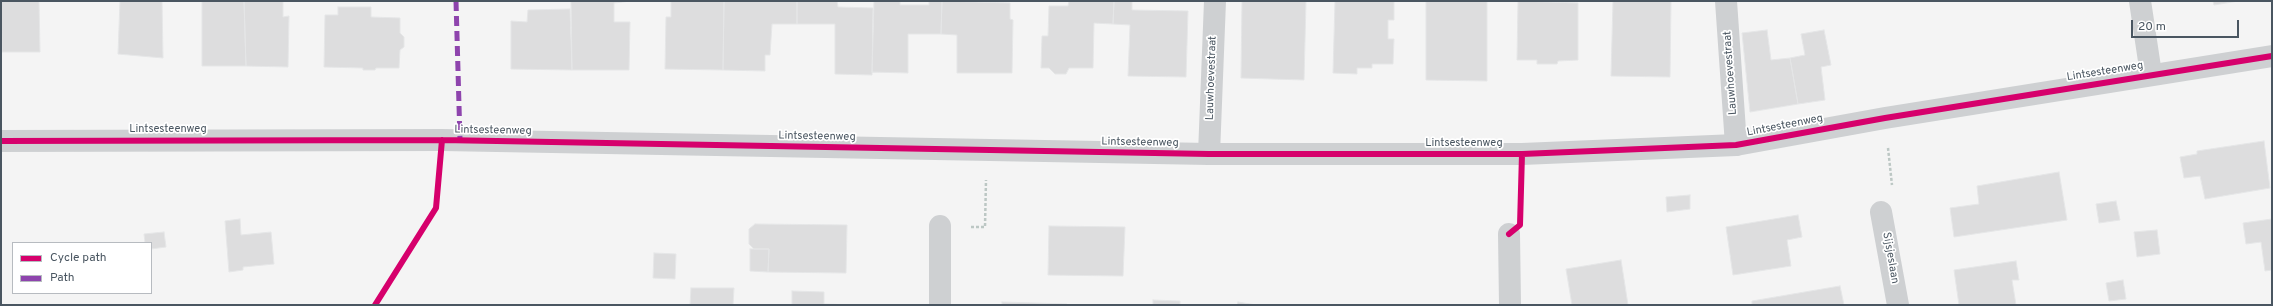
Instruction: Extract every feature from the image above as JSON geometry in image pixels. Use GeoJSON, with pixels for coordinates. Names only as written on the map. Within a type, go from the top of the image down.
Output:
{"type":"FeatureCollection","features":[{"type":"Feature","properties":{"kind":"street","name":"Lauwhoevestraat"},"geometry":{"type":"LineString","coordinates":[[1209,154],[1215,1]]}},
{"type":"Feature","properties":{"kind":"street","name":"Lauwhoevestraat"},"geometry":{"type":"LineString","coordinates":[[1726,1],[1736,146]]}},
{"type":"Feature","properties":{"kind":"street"},"geometry":{"type":"LineString","coordinates":[[2140,1],[2152,74]]}},
{"type":"Feature","properties":{"kind":"street","name":"Lintsesteenweg"},"geometry":{"type":"LineString","coordinates":[[1,141],[442,140],[1209,154],[1522,154],[1736,146],[1885,118],[2152,74],[2272,56]]}},
{"type":"Feature","properties":{"kind":"street","name":"Sijsjeslaan"},"geometry":{"type":"LineString","coordinates":[[1882,212],[1898,305]]}},
{"type":"Feature","properties":{"kind":"street"},"geometry":{"type":"LineString","coordinates":[[940,226],[940,305]]}},
{"type":"Feature","properties":{"kind":"street"},"geometry":{"type":"LineString","coordinates":[[1509,234],[1510,305]]}},
{"type":"Feature","properties":{"kind":"path"},"geometry":{"type":"LineString","coordinates":[[1882,212],[1893,196],[1885,118]]}},
{"type":"Feature","properties":{"kind":"path"},"geometry":{"type":"LineString","coordinates":[[940,226],[985,227],[988,150]]}},
{"type":"Feature","properties":{"kind":"building"},"geometry":{"type":"Polygon","coordinates":[[[1,1],[39,1],[40,52],[2,52],[1,1]]]}},
{"type":"Feature","properties":{"kind":"building"},"geometry":{"type":"Polygon","coordinates":[[[120,1],[162,1],[163,58],[118,54],[120,1]]]}},
{"type":"Feature","properties":{"kind":"building"},"geometry":{"type":"Polygon","coordinates":[[[202,1],[244,1],[246,66],[202,66],[202,1]]]}},
{"type":"Feature","properties":{"kind":"building"},"geometry":{"type":"Polygon","coordinates":[[[244,1],[283,1],[283,17],[289,16],[288,67],[246,66],[244,1]]]}},
{"type":"Feature","properties":{"kind":"building"},"geometry":{"type":"Polygon","coordinates":[[[571,1],[631,1],[614,3],[614,22],[630,22],[629,70],[572,70],[571,1]]]}},
{"type":"Feature","properties":{"kind":"building"},"geometry":{"type":"Polygon","coordinates":[[[671,1],[724,1],[723,70],[665,69],[666,17],[671,17],[671,1]]]}},
{"type":"Feature","properties":{"kind":"building"},"geometry":{"type":"Polygon","coordinates":[[[724,1],[797,1],[797,24],[772,24],[770,55],[765,55],[765,71],[723,70],[724,1]]]}},
{"type":"Feature","properties":{"kind":"building"},"geometry":{"type":"Polygon","coordinates":[[[797,1],[837,1],[838,7],[873,8],[872,75],[835,74],[835,24],[797,24],[797,1]]]}},
{"type":"Feature","properties":{"kind":"building"},"geometry":{"type":"Polygon","coordinates":[[[874,1],[900,1],[900,5],[929,5],[929,1],[942,1],[941,34],[908,34],[908,73],[872,72],[874,1]]]}},
{"type":"Feature","properties":{"kind":"building"},"geometry":{"type":"Polygon","coordinates":[[[942,1],[1010,3],[1010,19],[1013,20],[1012,73],[957,73],[957,35],[941,34],[942,1]]]}},
{"type":"Feature","properties":{"kind":"building"},"geometry":{"type":"Polygon","coordinates":[[[1069,1],[1114,1],[1113,24],[1094,23],[1093,68],[1069,68],[1066,74],[1055,74],[1049,68],[1041,68],[1042,36],[1048,36],[1049,6],[1068,6],[1069,1]]]}},
{"type":"Feature","properties":{"kind":"building"},"geometry":{"type":"Polygon","coordinates":[[[1114,1],[1132,1],[1132,10],[1188,11],[1186,77],[1128,76],[1130,25],[1113,24],[1114,1]]]}},
{"type":"Feature","properties":{"kind":"building"},"geometry":{"type":"Polygon","coordinates":[[[1242,1],[1306,1],[1304,80],[1241,78],[1242,1]]]}},
{"type":"Feature","properties":{"kind":"building"},"geometry":{"type":"Polygon","coordinates":[[[1335,1],[1394,1],[1394,20],[1388,20],[1388,39],[1394,39],[1393,64],[1372,64],[1372,68],[1357,68],[1357,74],[1333,73],[1335,1]]]}},
{"type":"Feature","properties":{"kind":"building"},"geometry":{"type":"Polygon","coordinates":[[[1426,1],[1487,1],[1487,81],[1426,80],[1426,1]]]}},
{"type":"Feature","properties":{"kind":"building"},"geometry":{"type":"Polygon","coordinates":[[[1518,1],[1578,3],[1578,60],[1558,61],[1557,64],[1537,64],[1537,60],[1517,60],[1518,1]]]}},
{"type":"Feature","properties":{"kind":"building"},"geometry":{"type":"Polygon","coordinates":[[[1613,1],[1671,1],[1670,77],[1611,76],[1613,1]]]}},
{"type":"Feature","properties":{"kind":"building"},"geometry":{"type":"Polygon","coordinates":[[[2213,1],[2238,1],[2214,5],[2213,1]]]}},
{"type":"Feature","properties":{"kind":"building"},"geometry":{"type":"Polygon","coordinates":[[[338,7],[371,7],[371,17],[400,18],[400,33],[404,37],[404,47],[400,50],[399,68],[376,68],[375,70],[363,70],[363,68],[324,67],[325,15],[338,15],[338,7]]]}},
{"type":"Feature","properties":{"kind":"building"},"geometry":{"type":"Polygon","coordinates":[[[570,9],[572,70],[511,69],[511,21],[527,22],[528,10],[570,9]]]}},
{"type":"Feature","properties":{"kind":"building"},"geometry":{"type":"Polygon","coordinates":[[[1767,30],[1771,60],[1790,58],[1798,104],[1750,112],[1742,33],[1767,30]]]}},
{"type":"Feature","properties":{"kind":"building"},"geometry":{"type":"Polygon","coordinates":[[[1824,30],[1831,65],[1821,67],[1825,100],[1798,104],[1790,58],[1805,55],[1801,34],[1824,30]]]}},
{"type":"Feature","properties":{"kind":"building"},"geometry":{"type":"Polygon","coordinates":[[[2264,141],[2270,188],[2205,199],[2200,176],[2184,178],[2180,157],[2197,154],[2197,151],[2264,141]]]}},
{"type":"Feature","properties":{"kind":"building"},"geometry":{"type":"Polygon","coordinates":[[[2059,172],[2067,220],[1954,237],[1950,208],[1979,204],[1977,186],[2059,172]]]}},
{"type":"Feature","properties":{"kind":"building"},"geometry":{"type":"Polygon","coordinates":[[[1690,195],[1690,209],[1667,212],[1666,197],[1690,195]]]}},
{"type":"Feature","properties":{"kind":"building"},"geometry":{"type":"Polygon","coordinates":[[[2116,201],[2120,220],[2099,223],[2096,204],[2116,201]]]}},
{"type":"Feature","properties":{"kind":"building"},"geometry":{"type":"Polygon","coordinates":[[[1798,215],[1802,237],[1787,240],[1791,266],[1733,275],[1726,227],[1798,215]]]}},
{"type":"Feature","properties":{"kind":"building"},"geometry":{"type":"Polygon","coordinates":[[[240,219],[241,235],[271,232],[274,264],[243,267],[243,270],[229,272],[225,221],[240,219]]]}},
{"type":"Feature","properties":{"kind":"building"},"geometry":{"type":"Polygon","coordinates":[[[2272,219],[2272,270],[2265,271],[2261,242],[2246,244],[2243,223],[2272,219]]]}},
{"type":"Feature","properties":{"kind":"building"},"geometry":{"type":"Polygon","coordinates":[[[755,224],[847,225],[846,273],[768,272],[769,249],[754,249],[749,244],[749,229],[755,224]]]}},
{"type":"Feature","properties":{"kind":"building"},"geometry":{"type":"Polygon","coordinates":[[[1049,226],[1125,227],[1123,276],[1048,275],[1049,226]]]}},
{"type":"Feature","properties":{"kind":"building"},"geometry":{"type":"Polygon","coordinates":[[[2157,230],[2160,254],[2137,257],[2134,232],[2157,230]]]}},
{"type":"Feature","properties":{"kind":"building"},"geometry":{"type":"Polygon","coordinates":[[[164,232],[166,247],[152,249],[152,242],[145,242],[144,234],[164,232]]]}},
{"type":"Feature","properties":{"kind":"building"},"geometry":{"type":"Polygon","coordinates":[[[750,249],[769,249],[768,272],[750,271],[750,249]]]}},
{"type":"Feature","properties":{"kind":"building"},"geometry":{"type":"Polygon","coordinates":[[[654,253],[676,254],[675,279],[653,278],[654,253]]]}},
{"type":"Feature","properties":{"kind":"building"},"geometry":{"type":"Polygon","coordinates":[[[1621,260],[1628,305],[1572,305],[1566,269],[1621,260]]]}},
{"type":"Feature","properties":{"kind":"building"},"geometry":{"type":"Polygon","coordinates":[[[2016,261],[2019,280],[2012,280],[2016,305],[1959,305],[1954,270],[2016,261]]]}},
{"type":"Feature","properties":{"kind":"building"},"geometry":{"type":"Polygon","coordinates":[[[2123,280],[2126,299],[2109,301],[2106,283],[2123,280]]]}},
{"type":"Feature","properties":{"kind":"building"},"geometry":{"type":"Polygon","coordinates":[[[1840,286],[1844,305],[1752,305],[1752,301],[1840,286]]]}},
{"type":"Feature","properties":{"kind":"building"},"geometry":{"type":"Polygon","coordinates":[[[691,288],[734,288],[733,305],[690,305],[691,288]]]}},
{"type":"Feature","properties":{"kind":"building"},"geometry":{"type":"Polygon","coordinates":[[[792,291],[824,292],[824,304],[852,305],[792,305],[792,291]]]}},
{"type":"Feature","properties":{"kind":"building"},"geometry":{"type":"Polygon","coordinates":[[[1153,300],[1180,301],[1180,305],[1153,305],[1153,300]]]}},
{"type":"Feature","properties":{"kind":"building"},"geometry":{"type":"Polygon","coordinates":[[[1002,302],[1067,304],[1067,305],[1002,305],[1002,302]]]}},
{"type":"Feature","properties":{"kind":"building"},"geometry":{"type":"Polygon","coordinates":[[[1238,302],[1256,305],[1237,305],[1238,302]]]}},
{"type":"Feature","properties":{"kind":"marked path"},"geometry":{"type":"LineString","coordinates":[[456,1],[460,140]]}},
{"type":"Feature","properties":{"kind":"cycle path"},"geometry":{"type":"LineString","coordinates":[[1,141],[442,140],[1209,154],[1522,154],[1736,145],[1885,118],[2272,56]]}},
{"type":"Feature","properties":{"kind":"cycle path"},"geometry":{"type":"LineString","coordinates":[[375,305],[436,208],[442,140]]}},
{"type":"Feature","properties":{"kind":"cycle path"},"geometry":{"type":"LineString","coordinates":[[1509,234],[1520,225],[1522,154]]}}]}
